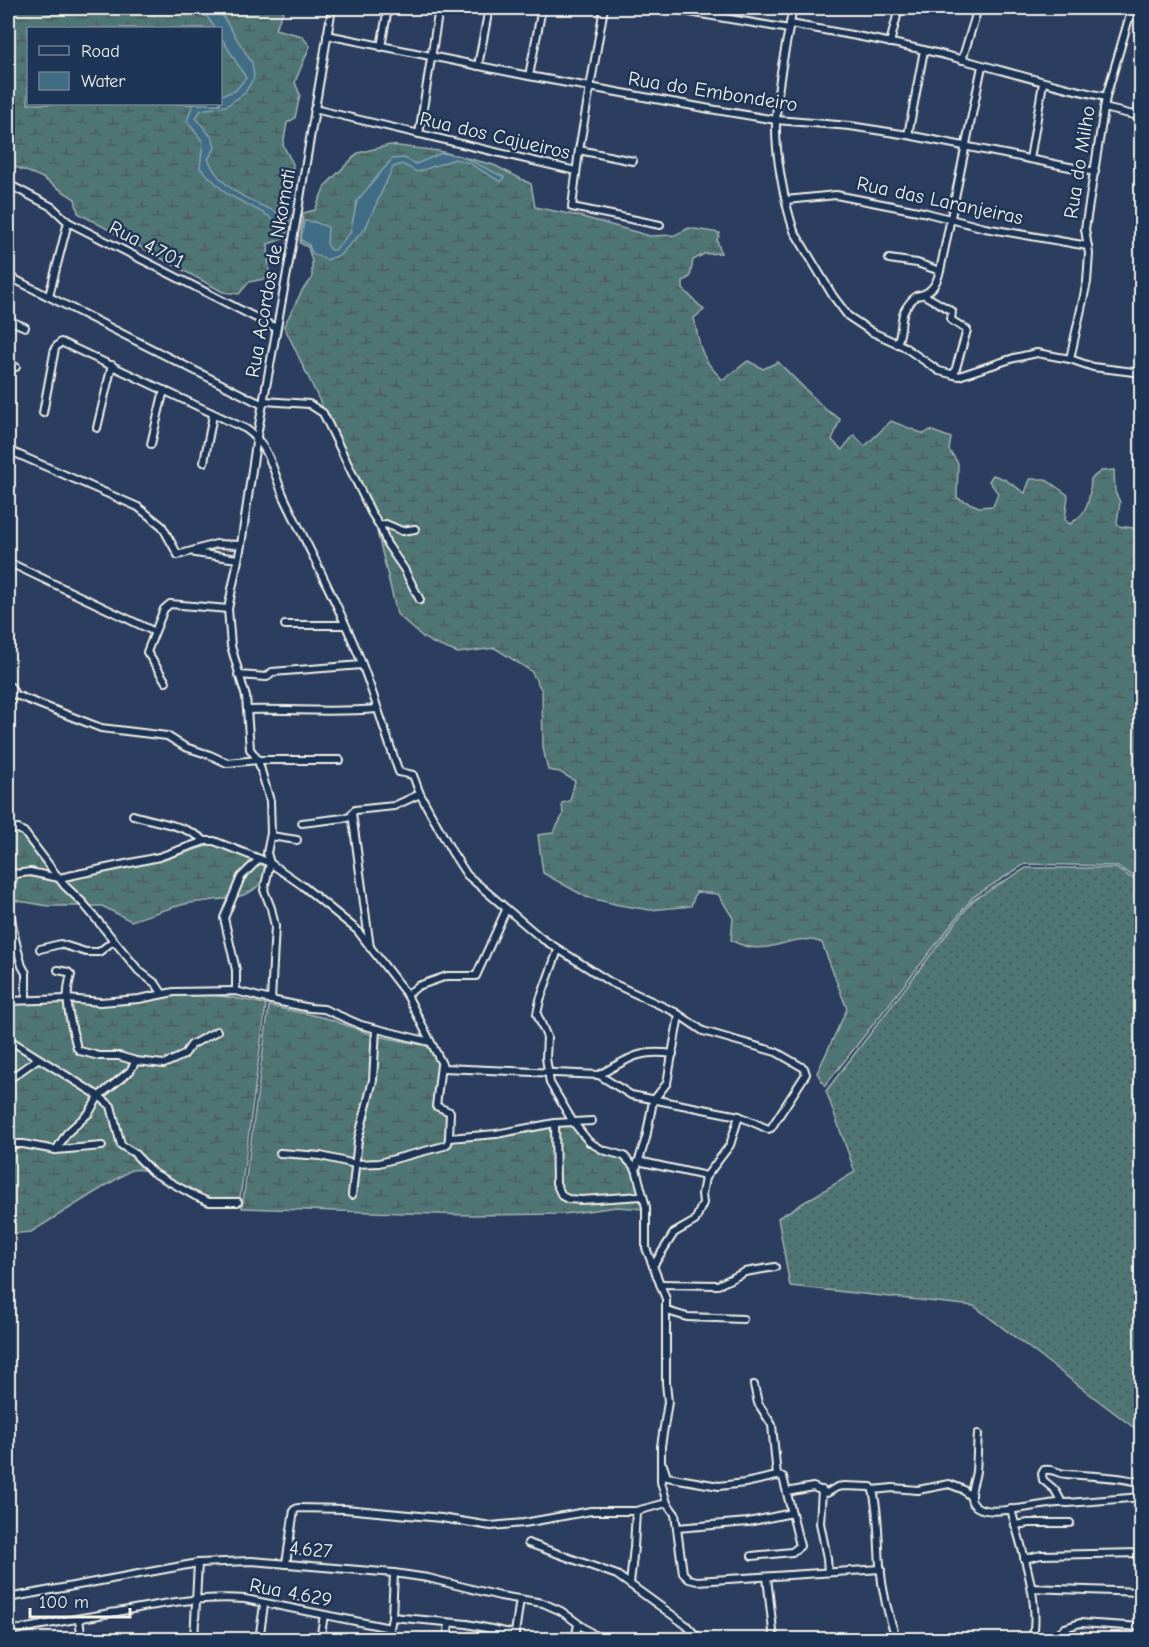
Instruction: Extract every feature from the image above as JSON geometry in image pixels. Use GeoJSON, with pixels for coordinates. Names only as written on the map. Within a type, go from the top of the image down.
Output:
{"type":"FeatureCollection","features":[{"type":"Feature","properties":{"kind":"street","name":"Rua Acordos de Nkomati"},"geometry":{"type":"LineString","coordinates":[[271,1000],[275,926],[264,890],[270,862],[267,854],[271,836],[270,801],[258,760],[250,749],[246,697],[231,646],[228,609],[241,545],[257,436],[332,8]]}},
{"type":"Feature","properties":{"kind":"street"},"geometry":{"type":"LineString","coordinates":[[381,47],[388,8]]}},
{"type":"Feature","properties":{"kind":"street"},"geometry":{"type":"LineString","coordinates":[[419,134],[439,8]]}},
{"type":"Feature","properties":{"kind":"street"},"geometry":{"type":"LineString","coordinates":[[478,66],[489,8]]}},
{"type":"Feature","properties":{"kind":"street"},"geometry":{"type":"LineString","coordinates":[[529,76],[542,8]]}},
{"type":"Feature","properties":{"kind":"street","name":"Rua dos Cajueiros"},"geometry":{"type":"LineString","coordinates":[[314,109],[576,171],[604,8]]}},
{"type":"Feature","properties":{"kind":"street"},"geometry":{"type":"LineString","coordinates":[[666,8],[890,43],[1106,97]]}},
{"type":"Feature","properties":{"kind":"street"},"geometry":{"type":"LineString","coordinates":[[793,8],[776,120],[777,151],[790,220],[799,241],[842,309],[859,324],[939,370],[954,375],[966,374],[1027,354],[1046,354],[1093,367],[1140,373],[1142,358]]}},
{"type":"Feature","properties":{"kind":"street"},"geometry":{"type":"LineString","coordinates":[[890,43],[899,8]]}},
{"type":"Feature","properties":{"kind":"street"},"geometry":{"type":"LineString","coordinates":[[962,60],[978,8]]}},
{"type":"Feature","properties":{"kind":"street","name":"Rua do Milho"},"geometry":{"type":"LineString","coordinates":[[1070,359],[1087,282],[1088,246],[1085,229],[1104,108],[1132,8]]}},
{"type":"Feature","properties":{"kind":"street","name":"Rua do Embondeiro"},"geometry":{"type":"LineString","coordinates":[[327,34],[529,76],[776,120],[850,126],[908,135],[1095,172]]}},
{"type":"Feature","properties":{"kind":"street"},"geometry":{"type":"LineString","coordinates":[[908,135],[924,50]]}},
{"type":"Feature","properties":{"kind":"street"},"geometry":{"type":"LineString","coordinates":[[897,344],[901,333],[900,321],[903,311],[916,296],[924,295],[936,284],[940,271],[982,66]]}},
{"type":"Feature","properties":{"kind":"street"},"geometry":{"type":"LineString","coordinates":[[1030,159],[1043,83]]}},
{"type":"Feature","properties":{"kind":"street"},"geometry":{"type":"LineString","coordinates":[[1104,108],[1142,117]]}},
{"type":"Feature","properties":{"kind":"street"},"geometry":{"type":"LineString","coordinates":[[579,150],[633,161]]}},
{"type":"Feature","properties":{"kind":"street"},"geometry":{"type":"LineString","coordinates":[[576,171],[572,207],[660,225]]}},
{"type":"Feature","properties":{"kind":"street","name":"Rua 4.701"},"geometry":{"type":"LineString","coordinates":[[8,184],[52,207],[68,222],[276,328]]}},
{"type":"Feature","properties":{"kind":"street","name":"Rua das Laranjeiras"},"geometry":{"type":"LineString","coordinates":[[786,200],[831,194],[923,212],[985,228],[1088,246]]}},
{"type":"Feature","properties":{"kind":"street"},"geometry":{"type":"LineString","coordinates":[[49,297],[68,222]]}},
{"type":"Feature","properties":{"kind":"street"},"geometry":{"type":"LineString","coordinates":[[889,259],[917,263],[940,271]]}},
{"type":"Feature","properties":{"kind":"street"},"geometry":{"type":"LineString","coordinates":[[8,276],[264,403],[309,404],[323,413],[387,544],[404,569],[420,600]]}},
{"type":"Feature","properties":{"kind":"street"},"geometry":{"type":"LineString","coordinates":[[924,295],[952,311],[951,320],[967,330],[954,375]]}},
{"type":"Feature","properties":{"kind":"street"},"geometry":{"type":"LineString","coordinates":[[8,320],[25,327]]}},
{"type":"Feature","properties":{"kind":"street"},"geometry":{"type":"LineString","coordinates":[[43,413],[55,348],[58,343],[63,342],[257,436],[267,452],[284,498],[311,551],[362,665],[399,772],[412,775],[420,794],[467,875],[506,910],[558,950],[610,982],[679,1015],[707,1033],[776,1052],[804,1068],[806,1074],[771,1128],[768,1129],[739,1116],[626,1094],[599,1075]]}},
{"type":"Feature","properties":{"kind":"street"},"geometry":{"type":"LineString","coordinates":[[8,364],[16,367]]}},
{"type":"Feature","properties":{"kind":"street"},"geometry":{"type":"LineString","coordinates":[[97,428],[112,365]]}},
{"type":"Feature","properties":{"kind":"street"},"geometry":{"type":"LineString","coordinates":[[151,444],[164,390]]}},
{"type":"Feature","properties":{"kind":"street"},"geometry":{"type":"LineString","coordinates":[[204,462],[213,415]]}},
{"type":"Feature","properties":{"kind":"street"},"geometry":{"type":"LineString","coordinates":[[8,450],[138,507],[162,526],[175,553],[181,556],[216,544],[241,545]]}},
{"type":"Feature","properties":{"kind":"street"},"geometry":{"type":"LineString","coordinates":[[380,526],[386,524],[402,531],[415,529]]}},
{"type":"Feature","properties":{"kind":"street"},"geometry":{"type":"LineString","coordinates":[[191,553],[238,558]]}},
{"type":"Feature","properties":{"kind":"street"},"geometry":{"type":"LineString","coordinates":[[8,562],[153,631]]}},
{"type":"Feature","properties":{"kind":"street"},"geometry":{"type":"LineString","coordinates":[[166,682],[147,651],[153,631],[164,609],[170,604],[228,609]]}},
{"type":"Feature","properties":{"kind":"street"},"geometry":{"type":"LineString","coordinates":[[285,625],[345,625]]}},
{"type":"Feature","properties":{"kind":"street"},"geometry":{"type":"LineString","coordinates":[[238,675],[267,677],[272,672],[362,665]]}},
{"type":"Feature","properties":{"kind":"street"},"geometry":{"type":"LineString","coordinates":[[11,687],[15,695],[101,728],[167,736],[185,747],[227,763],[258,760],[340,760]]}},
{"type":"Feature","properties":{"kind":"street"},"geometry":{"type":"LineString","coordinates":[[248,710],[377,709]]}},
{"type":"Feature","properties":{"kind":"street"},"geometry":{"type":"LineString","coordinates":[[370,948],[352,813],[355,810],[394,806],[420,794]]}},
{"type":"Feature","properties":{"kind":"street"},"geometry":{"type":"LineString","coordinates":[[133,815],[165,822],[194,832],[205,841]]}},
{"type":"Feature","properties":{"kind":"street"},"geometry":{"type":"LineString","coordinates":[[302,824],[352,816]]}},
{"type":"Feature","properties":{"kind":"street"},"geometry":{"type":"LineString","coordinates":[[8,830],[24,832],[64,885],[83,903],[139,971],[156,984],[162,993]]}},
{"type":"Feature","properties":{"kind":"street"},"geometry":{"type":"LineString","coordinates":[[271,836],[297,840]]}},
{"type":"Feature","properties":{"kind":"street"},"geometry":{"type":"LineString","coordinates":[[8,875],[30,872],[59,878],[155,858],[205,841],[214,842],[270,862],[357,930],[407,995],[441,1065],[436,1106],[450,1112],[448,1143],[379,1163],[355,1164],[321,1156],[279,1152]]}},
{"type":"Feature","properties":{"kind":"street"},"geometry":{"type":"LineString","coordinates":[[236,991],[236,970],[224,918],[241,877],[259,859]]}},
{"type":"Feature","properties":{"kind":"street"},"geometry":{"type":"LineString","coordinates":[[15,873],[11,882],[10,920],[22,966],[26,973],[26,1000]]}},
{"type":"Feature","properties":{"kind":"street"},"geometry":{"type":"LineString","coordinates":[[407,995],[418,986],[447,976],[476,976],[506,910]]}},
{"type":"Feature","properties":{"kind":"street"},"geometry":{"type":"LineString","coordinates":[[40,949],[60,944],[86,952],[99,952],[114,941]]}},
{"type":"Feature","properties":{"kind":"street"},"geometry":{"type":"LineString","coordinates":[[558,950],[537,1014],[547,1037],[547,1073],[552,1088],[573,1122],[589,1142],[603,1150],[624,1156],[636,1169]]}},
{"type":"Feature","properties":{"kind":"street"},"geometry":{"type":"LineString","coordinates":[[58,970],[71,975],[68,1012],[78,1050],[99,1056],[119,1056],[158,1064],[184,1055],[191,1045],[217,1031]]}},
{"type":"Feature","properties":{"kind":"street"},"geometry":{"type":"LineString","coordinates":[[8,1001],[68,999],[100,1002],[139,999],[162,993],[236,991],[310,1008],[324,1009],[376,1029],[430,1042]]}},
{"type":"Feature","properties":{"kind":"street"},"geometry":{"type":"LineString","coordinates":[[679,1015],[667,1083],[653,1101],[646,1138],[636,1169],[646,1215],[646,1248],[666,1299],[668,1402],[660,1482],[667,1503],[675,1514],[683,1573],[689,1580],[709,1581],[881,1569]]}},
{"type":"Feature","properties":{"kind":"street"},"geometry":{"type":"LineString","coordinates":[[352,1195],[362,1123],[373,1080],[376,1029]]}},
{"type":"Feature","properties":{"kind":"street"},"geometry":{"type":"LineString","coordinates":[[8,1039],[99,1096],[111,1106],[120,1144],[134,1153],[152,1172],[209,1202],[238,1202]]}},
{"type":"Feature","properties":{"kind":"street"},"geometry":{"type":"LineString","coordinates":[[441,1065],[448,1069],[599,1075],[643,1053],[655,1051],[673,1054]]}},
{"type":"Feature","properties":{"kind":"street"},"geometry":{"type":"LineString","coordinates":[[8,1080],[39,1059]]}},
{"type":"Feature","properties":{"kind":"street"},"geometry":{"type":"LineString","coordinates":[[56,1150],[72,1126],[89,1113],[99,1096],[130,1071],[136,1061]]}},
{"type":"Feature","properties":{"kind":"street"},"geometry":{"type":"LineString","coordinates":[[653,1266],[674,1233],[695,1221],[703,1203],[703,1186],[706,1176],[730,1145],[739,1116]]}},
{"type":"Feature","properties":{"kind":"street"},"geometry":{"type":"LineString","coordinates":[[449,1138],[496,1134],[555,1123],[592,1121]]}},
{"type":"Feature","properties":{"kind":"street"},"geometry":{"type":"LineString","coordinates":[[555,1123],[556,1183],[562,1196],[581,1200],[642,1196]]}},
{"type":"Feature","properties":{"kind":"street"},"geometry":{"type":"LineString","coordinates":[[8,1144],[23,1144],[56,1150],[102,1146]]}},
{"type":"Feature","properties":{"kind":"street"},"geometry":{"type":"LineString","coordinates":[[638,1161],[706,1176]]}},
{"type":"Feature","properties":{"kind":"street"},"geometry":{"type":"LineString","coordinates":[[660,1284],[716,1286],[745,1272],[775,1267]]}},
{"type":"Feature","properties":{"kind":"street"},"geometry":{"type":"LineString","coordinates":[[667,1311],[687,1317],[743,1319]]}},
{"type":"Feature","properties":{"kind":"street"},"geometry":{"type":"LineString","coordinates":[[754,1385],[758,1403],[772,1425],[777,1476]]}},
{"type":"Feature","properties":{"kind":"street"},"geometry":{"type":"LineString","coordinates":[[971,1497],[976,1473],[978,1434]]}},
{"type":"Feature","properties":{"kind":"street"},"geometry":{"type":"LineString","coordinates":[[662,1446],[664,1470],[667,1477],[718,1486],[777,1476],[783,1477],[797,1530],[799,1549],[792,1552],[752,1556]]}},
{"type":"Feature","properties":{"kind":"street"},"geometry":{"type":"LineString","coordinates":[[1061,1501],[1055,1490],[1044,1480],[1042,1474],[1044,1470],[1054,1469],[1065,1474],[1100,1476],[1142,1483]]}},
{"type":"Feature","properties":{"kind":"street"},"geometry":{"type":"LineString","coordinates":[[873,1490],[893,1488],[918,1490],[949,1484],[962,1489],[971,1497],[974,1506],[980,1510],[1011,1509],[1061,1501],[1068,1503],[1142,1497]]}},
{"type":"Feature","properties":{"kind":"street"},"geometry":{"type":"LineString","coordinates":[[787,1492],[813,1487],[827,1493],[837,1487],[871,1487],[879,1514],[881,1569],[889,1617],[897,1640]]}},
{"type":"Feature","properties":{"kind":"street"},"geometry":{"type":"LineString","coordinates":[[822,1490],[820,1523],[828,1572]]}},
{"type":"Feature","properties":{"kind":"street"},"geometry":{"type":"LineString","coordinates":[[286,1564],[294,1510],[298,1508],[345,1509],[441,1518],[490,1526],[524,1523],[591,1511],[636,1511],[667,1503]]}},
{"type":"Feature","properties":{"kind":"street"},"geometry":{"type":"LineString","coordinates":[[1011,1509],[1030,1588],[1035,1623],[1032,1640]]}},
{"type":"Feature","properties":{"kind":"street"},"geometry":{"type":"LineString","coordinates":[[630,1584],[636,1511]]}},
{"type":"Feature","properties":{"kind":"street"},"geometry":{"type":"LineString","coordinates":[[677,1528],[748,1522],[792,1513]]}},
{"type":"Feature","properties":{"kind":"street"},"geometry":{"type":"LineString","coordinates":[[1015,1526],[1029,1523],[1070,1523]]}},
{"type":"Feature","properties":{"kind":"street"},"geometry":{"type":"LineString","coordinates":[[528,1543],[616,1575],[686,1625],[700,1640]]}},
{"type":"Feature","properties":{"kind":"street"},"geometry":{"type":"LineString","coordinates":[[1024,1559],[1041,1555],[1142,1553]]}},
{"type":"Feature","properties":{"kind":"street","name":"4.627"},"geometry":{"type":"LineString","coordinates":[[8,1598],[198,1563],[251,1561],[394,1573],[550,1605],[601,1640]]}},
{"type":"Feature","properties":{"kind":"street"},"geometry":{"type":"LineString","coordinates":[[194,1640],[198,1563]]}},
{"type":"Feature","properties":{"kind":"street"},"geometry":{"type":"LineString","coordinates":[[388,1640],[392,1617],[394,1573]]}},
{"type":"Feature","properties":{"kind":"street"},"geometry":{"type":"LineString","coordinates":[[767,1577],[772,1605],[774,1640]]}},
{"type":"Feature","properties":{"kind":"street"},"geometry":{"type":"LineString","coordinates":[[1030,1588],[1142,1592]]}},
{"type":"Feature","properties":{"kind":"street","name":"Rua 4.629"},"geometry":{"type":"LineString","coordinates":[[8,1630],[196,1599],[225,1598],[245,1599],[264,1605],[390,1628]]}},
{"type":"Feature","properties":{"kind":"street"},"geometry":{"type":"LineString","coordinates":[[392,1617],[467,1624],[515,1637],[520,1599]]}},
{"type":"Feature","properties":{"kind":"street"},"geometry":{"type":"LineString","coordinates":[[259,1640],[264,1605]]}},
{"type":"Feature","properties":{"kind":"street"},"geometry":{"type":"LineString","coordinates":[[320,1640],[324,1615]]}},
{"type":"Feature","properties":{"kind":"street"},"geometry":{"type":"LineString","coordinates":[[79,1619],[82,1640]]}},
{"type":"Feature","properties":{"kind":"street"},"geometry":{"type":"LineString","coordinates":[[447,1640],[449,1623]]}},
{"type":"Feature","properties":{"kind":"street"},"geometry":{"type":"LineString","coordinates":[[575,1640],[578,1624]]}},
{"type":"Feature","properties":{"kind":"street"},"geometry":{"type":"LineString","coordinates":[[1049,1640],[1073,1624],[1142,1627]]}},
{"type":"Feature","properties":{"kind":"green space"},"geometry":{"type":"Polygon","coordinates":[[[8,8],[285,8],[275,29],[302,36],[310,46],[295,82],[300,95],[295,118],[287,123],[283,145],[293,164],[292,177],[286,182],[278,207],[288,217],[283,239],[268,244],[269,278],[249,282],[239,294],[223,292],[78,213],[75,199],[41,177],[8,164],[8,8]]]}},
{"type":"Feature","properties":{"kind":"green space"},"geometry":{"type":"Polygon","coordinates":[[[390,145],[439,151],[494,165],[531,184],[535,207],[579,216],[650,236],[675,235],[689,228],[720,233],[717,240],[721,253],[704,254],[693,260],[690,277],[683,281],[683,289],[704,310],[694,318],[705,359],[723,380],[748,361],[763,369],[778,362],[826,410],[840,419],[832,440],[842,450],[854,435],[865,446],[891,421],[924,434],[930,430],[951,438],[949,450],[958,463],[957,498],[979,507],[993,506],[998,493],[989,481],[993,475],[1004,479],[1025,493],[1030,479],[1045,479],[1068,495],[1065,520],[1070,524],[1077,520],[1085,510],[1089,500],[1091,479],[1101,471],[1114,470],[1115,492],[1120,502],[1118,526],[1141,529],[1141,881],[1117,866],[1025,864],[973,897],[825,1086],[817,1073],[847,1009],[822,943],[800,940],[757,948],[731,940],[733,918],[718,894],[696,892],[691,906],[650,910],[586,897],[543,873],[538,835],[553,833],[563,815],[562,803],[570,801],[575,781],[560,772],[548,770],[543,748],[542,691],[531,671],[495,648],[458,653],[424,638],[397,614],[376,527],[284,326],[303,289],[312,279],[312,261],[308,247],[300,243],[303,213],[315,210],[325,186],[358,153],[390,145]]]}},
{"type":"Feature","properties":{"kind":"green space"},"geometry":{"type":"Polygon","coordinates":[[[8,832],[22,834],[52,872],[55,881],[160,861],[213,844],[264,865],[264,873],[257,887],[244,895],[183,905],[131,921],[102,906],[48,906],[8,899],[8,832]]]}},
{"type":"Feature","properties":{"kind":"green space"},"geometry":{"type":"Polygon","coordinates":[[[1026,868],[1116,868],[1141,884],[1141,1433],[974,1306],[790,1286],[778,1218],[855,1172],[826,1091],[973,900],[1026,868]]]}},
{"type":"Feature","properties":{"kind":"green space"},"geometry":{"type":"Polygon","coordinates":[[[182,993],[224,996],[266,1005],[239,1206],[202,1197],[166,1177],[149,1171],[131,1170],[31,1232],[8,1234],[8,1003],[78,1002],[182,993]]]}},
{"type":"Feature","properties":{"kind":"green space"},"geometry":{"type":"Polygon","coordinates":[[[269,1006],[326,1018],[373,1035],[427,1046],[434,1054],[439,1068],[436,1106],[448,1112],[448,1139],[573,1123],[589,1142],[624,1156],[635,1169],[644,1209],[617,1207],[564,1214],[470,1215],[242,1208],[269,1006]]]}},
{"type":"Feature","properties":{"kind":"water"},"geometry":{"type":"Polygon","coordinates":[[[179,8],[219,10],[252,63],[254,77],[245,93],[226,106],[201,110],[196,118],[213,139],[215,148],[208,159],[214,171],[222,181],[243,196],[290,218],[286,235],[269,216],[227,194],[200,168],[203,142],[187,121],[193,105],[222,105],[222,95],[235,91],[246,78],[222,39],[222,27],[214,27],[206,15],[181,11],[179,8]]]}},
{"type":"Feature","properties":{"kind":"water"},"geometry":{"type":"Polygon","coordinates":[[[442,153],[461,156],[504,177],[501,182],[469,163],[455,159],[417,172],[402,164],[393,167],[365,229],[340,255],[326,260],[312,253],[309,245],[301,240],[304,221],[314,222],[328,227],[327,243],[330,250],[335,250],[350,233],[357,201],[392,159],[404,158],[416,164],[442,153]]]}}]}
